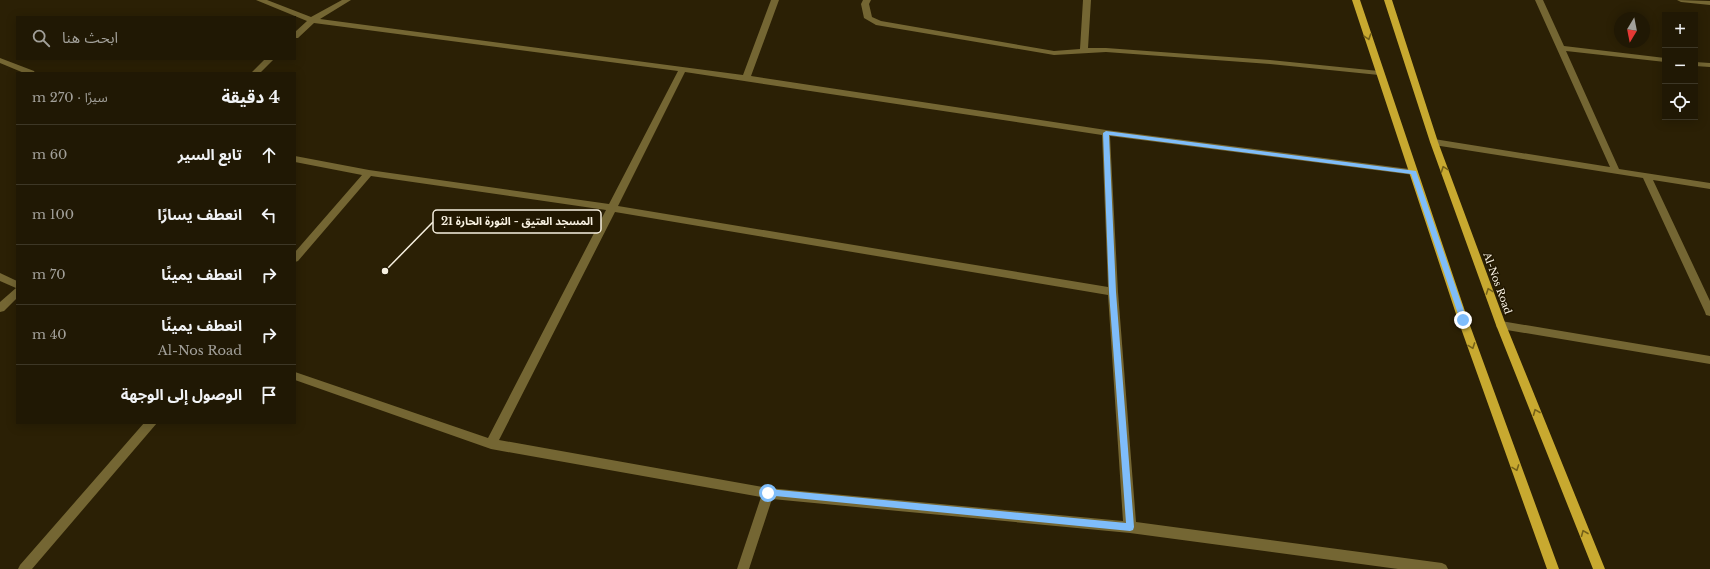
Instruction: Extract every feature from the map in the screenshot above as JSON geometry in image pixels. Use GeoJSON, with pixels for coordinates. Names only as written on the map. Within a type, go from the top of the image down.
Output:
{"type":"FeatureCollection","features":[{"type":"Feature","properties":{"kind":"main road"},"geometry":{"type":"LineString","coordinates":[[1356,0],[1463,320],[1553,569]]}},
{"type":"Feature","properties":{"kind":"main road","name":"Al-Nos Road"},"geometry":{"type":"LineString","coordinates":[[1388,0],[1434,142],[1501,325],[1599,569]]}},
{"type":"Feature","properties":{"kind":"street"},"geometry":{"type":"LineString","coordinates":[[260,0],[312,20],[683,69],[1106,133],[1414,172]]}},
{"type":"Feature","properties":{"kind":"street"},"geometry":{"type":"LineString","coordinates":[[296,35],[312,20],[347,0]]}},
{"type":"Feature","properties":{"kind":"street"},"geometry":{"type":"LineString","coordinates":[[746,78],[775,0]]}},
{"type":"Feature","properties":{"kind":"street"},"geometry":{"type":"LineString","coordinates":[[867,0],[865,4],[868,18],[878,23],[972,37],[1054,53],[1072,53],[1084,50],[1270,62],[1380,73]]}},
{"type":"Feature","properties":{"kind":"street"},"geometry":{"type":"LineString","coordinates":[[1084,50],[1087,0]]}},
{"type":"Feature","properties":{"kind":"street"},"geometry":{"type":"LineString","coordinates":[[1539,0],[1616,172]]}},
{"type":"Feature","properties":{"kind":"street"},"geometry":{"type":"LineString","coordinates":[[1681,0],[1710,3]]}},
{"type":"Feature","properties":{"kind":"street"},"geometry":{"type":"LineString","coordinates":[[1560,48],[1662,60]]}},
{"type":"Feature","properties":{"kind":"street"},"geometry":{"type":"LineString","coordinates":[[0,60],[29,72]]}},
{"type":"Feature","properties":{"kind":"street"},"geometry":{"type":"LineString","coordinates":[[256,72],[269,60]]}},
{"type":"Feature","properties":{"kind":"street"},"geometry":{"type":"LineString","coordinates":[[1698,64],[1710,65]]}},
{"type":"Feature","properties":{"kind":"street"},"geometry":{"type":"LineString","coordinates":[[491,444],[683,69]]}},
{"type":"Feature","properties":{"kind":"street"},"geometry":{"type":"LineString","coordinates":[[1106,133],[1113,292],[1130,527]]}},
{"type":"Feature","properties":{"kind":"street"},"geometry":{"type":"LineString","coordinates":[[1434,142],[1710,186]]}},
{"type":"Feature","properties":{"kind":"street"},"geometry":{"type":"LineString","coordinates":[[296,159],[369,173],[612,208],[1113,292]]}},
{"type":"Feature","properties":{"kind":"street"},"geometry":{"type":"LineString","coordinates":[[296,257],[369,173]]}},
{"type":"Feature","properties":{"kind":"street"},"geometry":{"type":"LineString","coordinates":[[1647,177],[1710,312]]}},
{"type":"Feature","properties":{"kind":"street"},"geometry":{"type":"LineString","coordinates":[[0,277],[16,285]]}},
{"type":"Feature","properties":{"kind":"street"},"geometry":{"type":"LineString","coordinates":[[0,308],[16,293]]}},
{"type":"Feature","properties":{"kind":"street"},"geometry":{"type":"LineString","coordinates":[[1501,325],[1710,360]]}},
{"type":"Feature","properties":{"kind":"street"},"geometry":{"type":"LineString","coordinates":[[296,376],[491,444],[768,493],[1130,527],[1442,569]]}},
{"type":"Feature","properties":{"kind":"street"},"geometry":{"type":"LineString","coordinates":[[24,569],[150,424]]}},
{"type":"Feature","properties":{"kind":"street"},"geometry":{"type":"LineString","coordinates":[[742,569],[768,493]]}},
{"type":"Feature","properties":{"kind":"place","name":"المسجد العتيق - الثورة الحارة 21"},"geometry":{"type":"Point","coordinates":[385,271]}},
{"type":"Feature","properties":{"kind":"route"},"geometry":{"type":"LineString","coordinates":[[768,493],[1130,527],[1113,292],[1106,133],[1414,172],[1463,320]]}}]}
